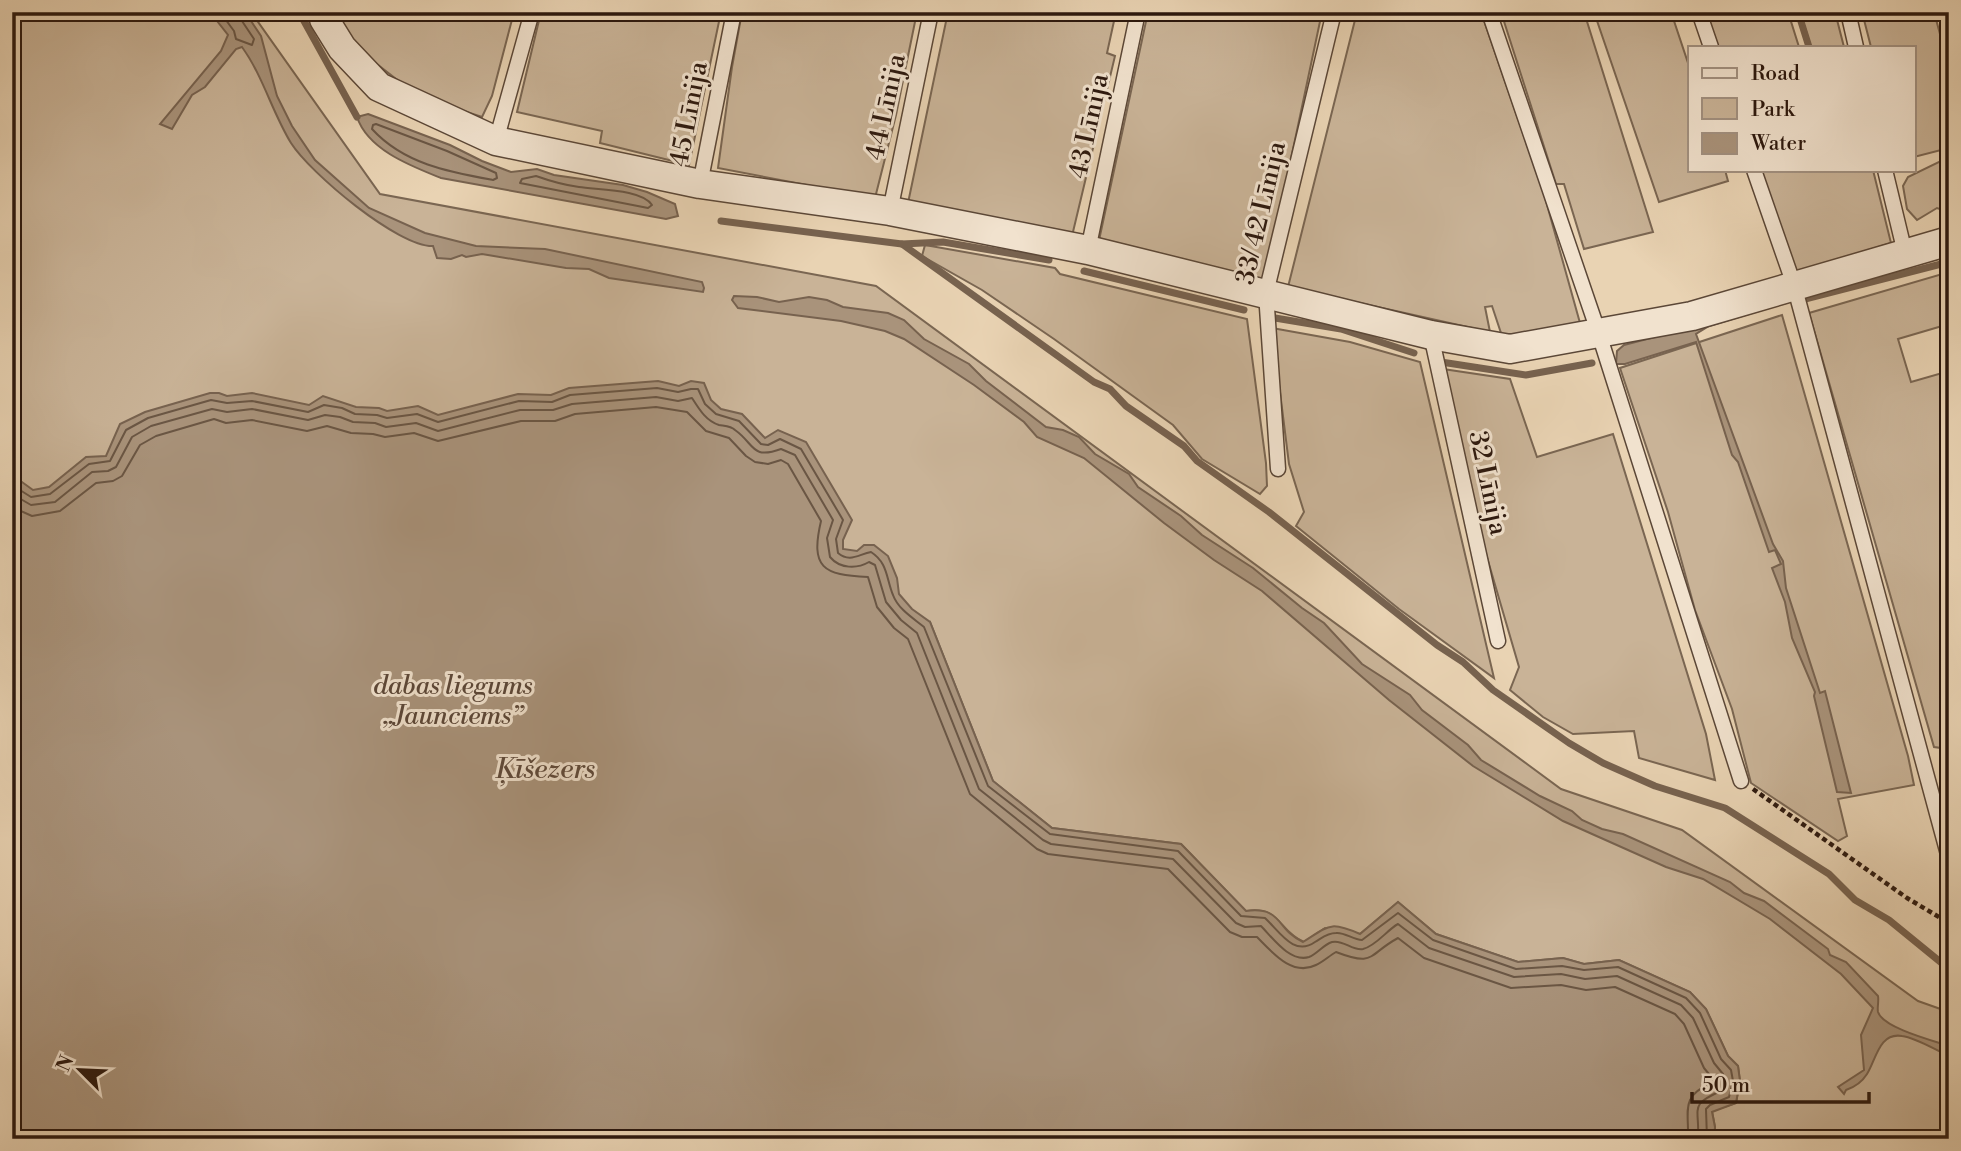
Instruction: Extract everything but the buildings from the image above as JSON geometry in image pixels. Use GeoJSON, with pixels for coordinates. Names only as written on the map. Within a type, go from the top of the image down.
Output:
{"type":"FeatureCollection","features":[{"type":"Feature","properties":{"kind":"street"},"geometry":{"type":"LineString","coordinates":[[323,12],[324,19],[342,48],[379,87],[496,141],[700,184],[890,211],[1088,250],[1432,335],[1510,349],[1692,316],[1949,241]]}},
{"type":"Feature","properties":{"kind":"lane"},"geometry":{"type":"LineString","coordinates":[[496,141],[532,12]]}},
{"type":"Feature","properties":{"kind":"lane","name":"45 Līnija"},"geometry":{"type":"LineString","coordinates":[[700,184],[734,12]]}},
{"type":"Feature","properties":{"kind":"lane","name":"44 Līnija"},"geometry":{"type":"LineString","coordinates":[[890,211],[930,12]]}},
{"type":"Feature","properties":{"kind":"lane","name":"43 Līnija"},"geometry":{"type":"LineString","coordinates":[[1088,250],[1138,12]]}},
{"type":"Feature","properties":{"kind":"lane","name":"33/ 42 Līnija"},"geometry":{"type":"LineString","coordinates":[[1278,469],[1266,293],[1334,12]]}},
{"type":"Feature","properties":{"kind":"lane"},"geometry":{"type":"LineString","coordinates":[[1489,12],[1599,334],[1741,781]]}},
{"type":"Feature","properties":{"kind":"lane"},"geometry":{"type":"LineString","coordinates":[[1699,12],[1711,46]]}},
{"type":"Feature","properties":{"kind":"lane"},"geometry":{"type":"LineString","coordinates":[[1847,12],[1856,46]]}},
{"type":"Feature","properties":{"kind":"lane"},"geometry":{"type":"LineString","coordinates":[[1755,172],[1794,285],[1949,858]]}},
{"type":"Feature","properties":{"kind":"lane"},"geometry":{"type":"LineString","coordinates":[[1885,172],[1905,253]]}},
{"type":"Feature","properties":{"kind":"lane","name":"32 Līnija"},"geometry":{"type":"LineString","coordinates":[[1432,335],[1497,641]]}},
{"type":"Feature","properties":{"kind":"path"},"geometry":{"type":"LineString","coordinates":[[1741,781],[1907,898],[1949,923]]}},
{"type":"Feature","properties":{"kind":"green space","name":"dabas liegums „Jaunciems”"},"geometry":{"type":"Polygon","coordinates":[[[12,12],[251,12],[380,194],[876,286],[1561,789],[1682,830],[1918,1001],[1949,1012],[1949,1139],[1714,1139],[1712,1111],[1736,1103],[1740,1081],[1738,1066],[1728,1056],[1706,1009],[1690,992],[1619,960],[1584,964],[1563,958],[1518,962],[1436,934],[1398,902],[1360,934],[1325,928],[1304,942],[1288,931],[1273,915],[1257,910],[1246,911],[1181,844],[1052,828],[993,781],[930,622],[12,1139],[12,12]]]}},
{"type":"Feature","properties":{"kind":"green space"},"geometry":{"type":"Polygon","coordinates":[[[335,12],[514,12],[492,96],[482,117],[418,96],[346,40],[335,12]]]}},
{"type":"Feature","properties":{"kind":"green space"},"geometry":{"type":"Polygon","coordinates":[[[541,12],[721,12],[689,165],[600,143],[602,131],[517,112],[541,12]]]}},
{"type":"Feature","properties":{"kind":"green space"},"geometry":{"type":"Polygon","coordinates":[[[742,12],[917,12],[896,115],[875,198],[718,168],[742,12]]]}},
{"type":"Feature","properties":{"kind":"green space"},"geometry":{"type":"Polygon","coordinates":[[[948,12],[1116,12],[1107,53],[1115,56],[1072,236],[908,203],[948,12]]]}},
{"type":"Feature","properties":{"kind":"green space"},"geometry":{"type":"Polygon","coordinates":[[[1148,12],[1322,12],[1265,282],[1098,245],[1148,12]]]}},
{"type":"Feature","properties":{"kind":"green space"},"geometry":{"type":"Polygon","coordinates":[[[1357,12],[1481,12],[1544,194],[1580,323],[1504,342],[1492,306],[1485,307],[1490,332],[1288,287],[1357,12]]]}},
{"type":"Feature","properties":{"kind":"green space"},"geometry":{"type":"Polygon","coordinates":[[[1501,12],[1584,12],[1653,232],[1584,249],[1564,184],[1556,184],[1501,12]]]}},
{"type":"Feature","properties":{"kind":"green space"},"geometry":{"type":"Polygon","coordinates":[[[1594,12],[1671,12],[1688,63],[1688,172],[1726,172],[1728,181],[1659,202],[1594,12]]]}},
{"type":"Feature","properties":{"kind":"green space"},"geometry":{"type":"Polygon","coordinates":[[[1706,12],[1788,12],[1799,46],[1718,46],[1706,12]]]}},
{"type":"Feature","properties":{"kind":"green space"},"geometry":{"type":"Polygon","coordinates":[[[1800,12],[1835,12],[1844,46],[1811,46],[1800,12]]]}},
{"type":"Feature","properties":{"kind":"green space"},"geometry":{"type":"Polygon","coordinates":[[[1862,12],[1934,12],[1949,67],[1949,148],[1916,156],[1916,46],[1871,46],[1862,12]]]}},
{"type":"Feature","properties":{"kind":"green space"},"geometry":{"type":"Polygon","coordinates":[[[1949,157],[1949,212],[1937,208],[1917,220],[1907,209],[1903,186],[1908,177],[1949,157]]]}},
{"type":"Feature","properties":{"kind":"green space"},"geometry":{"type":"Polygon","coordinates":[[[1761,172],[1873,172],[1891,243],[1795,273],[1761,172]]]}},
{"type":"Feature","properties":{"kind":"green space"},"geometry":{"type":"Polygon","coordinates":[[[925,245],[1055,268],[1060,274],[1247,319],[1267,486],[1260,494],[1202,459],[1173,425],[982,290],[922,256],[925,245]]]}},
{"type":"Feature","properties":{"kind":"green space"},"geometry":{"type":"Polygon","coordinates":[[[1949,272],[1949,324],[1898,339],[1911,382],[1949,371],[1949,749],[1934,747],[1809,313],[1949,272]]]}},
{"type":"Feature","properties":{"kind":"green space"},"geometry":{"type":"Polygon","coordinates":[[[1782,315],[1914,785],[1838,799],[1847,836],[1838,841],[1751,783],[1732,709],[1695,610],[1668,512],[1620,368],[1782,315]]]}},
{"type":"Feature","properties":{"kind":"green space"},"geometry":{"type":"Polygon","coordinates":[[[1272,328],[1350,342],[1420,362],[1494,678],[1399,609],[1296,526],[1304,512],[1289,464],[1272,328]]]}},
{"type":"Feature","properties":{"kind":"green space"},"geometry":{"type":"Polygon","coordinates":[[[1443,369],[1510,379],[1537,457],[1613,434],[1706,734],[1715,780],[1639,758],[1634,731],[1573,734],[1543,717],[1510,690],[1519,667],[1477,523],[1443,369]]]}},
{"type":"Feature","properties":{"kind":"water"},"geometry":{"type":"Polygon","coordinates":[[[210,12],[241,12],[247,15],[261,36],[277,96],[292,126],[315,160],[369,208],[425,233],[476,246],[545,249],[702,282],[703,292],[609,278],[589,269],[566,268],[482,254],[466,257],[462,255],[451,259],[437,258],[433,246],[399,235],[378,222],[335,189],[301,156],[284,131],[256,70],[242,47],[236,49],[205,87],[192,95],[172,129],[160,124],[221,51],[228,35],[210,12]]]}},
{"type":"Feature","properties":{"kind":"water"},"geometry":{"type":"Polygon","coordinates":[[[368,114],[511,172],[537,169],[554,175],[623,185],[647,192],[675,204],[678,216],[666,219],[441,178],[404,162],[381,148],[363,129],[357,117],[368,114]]]}},
{"type":"Feature","properties":{"kind":"water"},"geometry":{"type":"Polygon","coordinates":[[[734,296],[779,302],[809,297],[827,300],[843,307],[888,313],[904,320],[924,339],[969,364],[986,381],[1046,427],[1079,437],[1095,454],[1129,474],[1138,487],[1181,516],[1202,535],[1253,568],[1324,623],[1362,664],[1410,695],[1422,710],[1468,745],[1481,760],[1540,796],[1572,811],[1582,820],[1623,834],[1730,882],[1744,893],[1764,901],[1828,949],[1830,955],[1846,962],[1878,996],[1878,1012],[1882,1018],[1910,1033],[1949,1046],[1949,1056],[1914,1039],[1902,1036],[1888,1038],[1879,1048],[1867,1074],[1844,1094],[1838,1087],[1864,1070],[1861,1035],[1873,1008],[1841,974],[1770,919],[1703,879],[1666,867],[1563,821],[1473,766],[1389,700],[1262,591],[1164,523],[1084,458],[1037,437],[1024,422],[974,385],[904,339],[885,331],[841,321],[738,308],[732,300],[734,296]]]}},
{"type":"Feature","properties":{"kind":"water"},"geometry":{"type":"Polygon","coordinates":[[[1786,303],[1709,326],[1696,334],[1773,544],[1783,561],[1786,588],[1820,693],[1825,691],[1851,793],[1837,792],[1815,692],[1792,638],[1785,602],[1772,568],[1781,564],[1775,550],[1769,552],[1738,462],[1732,455],[1696,342],[1625,364],[1616,364],[1617,351],[1624,345],[1786,303]]]}},
{"type":"Feature","properties":{"kind":"water","name":"Ķīšezers"},"geometry":{"type":"Polygon","coordinates":[[[658,381],[679,386],[691,381],[704,383],[711,400],[721,409],[742,414],[765,438],[778,430],[806,442],[852,520],[843,540],[843,549],[857,551],[864,545],[874,545],[888,556],[897,578],[899,594],[912,609],[930,622],[993,781],[1052,828],[1181,844],[1246,911],[1258,910],[1273,915],[1294,937],[1303,942],[1336,926],[1360,934],[1398,902],[1436,934],[1518,962],[1563,958],[1584,964],[1619,960],[1690,992],[1706,1009],[1728,1056],[1738,1066],[1740,1081],[1736,1103],[1712,1112],[1714,1139],[12,1139],[12,480],[15,477],[33,490],[49,487],[86,457],[106,456],[120,424],[145,412],[210,393],[227,396],[252,393],[309,405],[323,396],[356,407],[387,411],[418,406],[438,415],[518,394],[551,395],[569,388],[658,381]]]}},
{"type":"Feature","properties":{"kind":"waterway"},"geometry":{"type":"LineString","coordinates":[[299,12],[357,117]]}},
{"type":"Feature","properties":{"kind":"waterway"},"geometry":{"type":"LineString","coordinates":[[1798,12],[1809,46]]}},
{"type":"Feature","properties":{"kind":"waterway"},"geometry":{"type":"LineString","coordinates":[[1944,12],[1949,31]]}},
{"type":"Feature","properties":{"kind":"waterway"},"geometry":{"type":"LineString","coordinates":[[721,221],[902,244],[1094,382],[1110,389],[1126,406],[1184,446],[1197,461],[1269,512],[1437,645],[1463,662],[1493,690],[1569,743],[1603,763],[1655,786],[1725,808],[1829,874],[1855,900],[1889,920],[1949,969]]}},
{"type":"Feature","properties":{"kind":"waterway"},"geometry":{"type":"LineString","coordinates":[[902,244],[943,242],[1049,260]]}},
{"type":"Feature","properties":{"kind":"waterway"},"geometry":{"type":"LineString","coordinates":[[1805,299],[1949,262]]}},
{"type":"Feature","properties":{"kind":"waterway"},"geometry":{"type":"LineString","coordinates":[[1084,271],[1244,310]]}},
{"type":"Feature","properties":{"kind":"waterway"},"geometry":{"type":"LineString","coordinates":[[1275,318],[1341,329],[1414,353]]}},
{"type":"Feature","properties":{"kind":"waterway"},"geometry":{"type":"LineString","coordinates":[[1441,362],[1526,375],[1592,363]]}}]}
